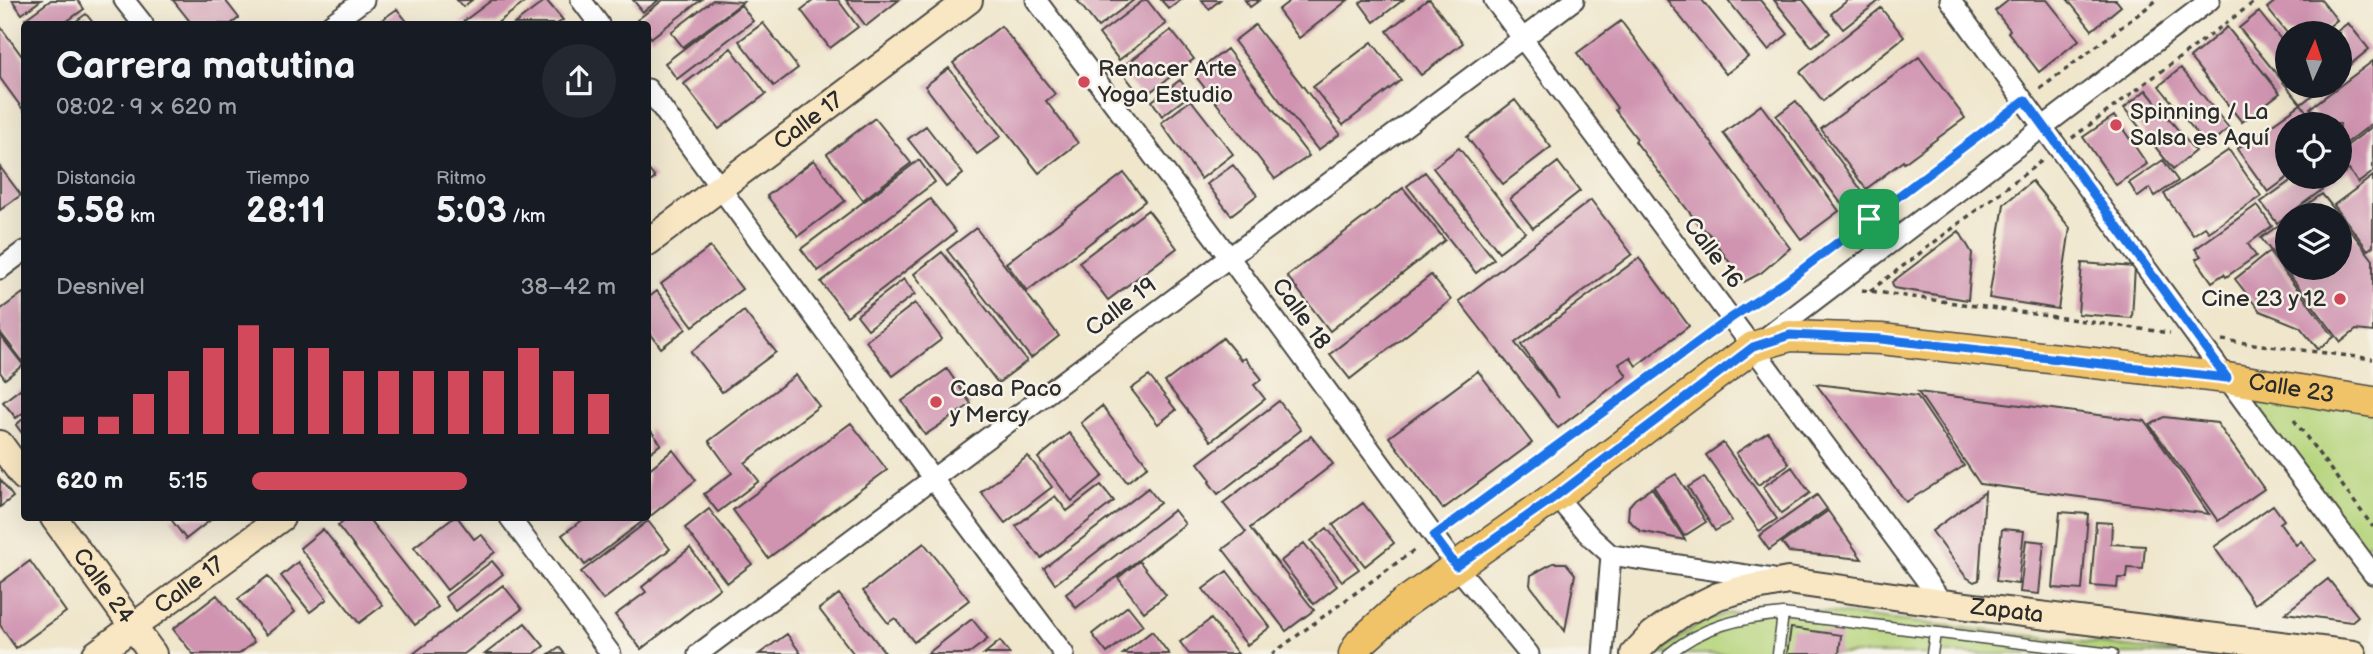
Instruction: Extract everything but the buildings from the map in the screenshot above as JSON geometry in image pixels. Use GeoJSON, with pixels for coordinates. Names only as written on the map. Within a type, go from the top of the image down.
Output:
{"type":"FeatureCollection","features":[{"type":"Feature","properties":{"kind":"main road","name":"Calle 23"},"geometry":{"type":"LineString","coordinates":[[1352,650],[1403,604],[1556,496],[1753,347],[1790,335],[1881,339],[2227,378],[2373,402]]}},
{"type":"Feature","properties":{"kind":"street"},"geometry":{"type":"LineString","coordinates":[[124,0],[141,21]]}},
{"type":"Feature","properties":{"kind":"street"},"geometry":{"type":"LineString","coordinates":[[335,21],[364,0]]}},
{"type":"Feature","properties":{"kind":"street"},"geometry":{"type":"LineString","coordinates":[[581,0],[597,21]]}},
{"type":"Feature","properties":{"kind":"street","name":"Calle 17"},"geometry":{"type":"LineString","coordinates":[[651,240],[969,0]]}},
{"type":"Feature","properties":{"kind":"street","name":"Calle 18"},"geometry":{"type":"LineString","coordinates":[[1036,0],[1456,566],[1529,653]]}},
{"type":"Feature","properties":{"kind":"street","name":"Calle 16"},"geometry":{"type":"LineString","coordinates":[[1494,0],[1943,603]]}},
{"type":"Feature","properties":{"kind":"street","name":"Calle 19"},"geometry":{"type":"LineString","coordinates":[[698,654],[1574,0]]}},
{"type":"Feature","properties":{"kind":"street"},"geometry":{"type":"LineString","coordinates":[[1950,0],[2373,574]]}},
{"type":"Feature","properties":{"kind":"street"},"geometry":{"type":"LineString","coordinates":[[1753,347],[2210,0]]}},
{"type":"Feature","properties":{"kind":"street"},"geometry":{"type":"LineString","coordinates":[[651,93],[1064,654]]}},
{"type":"Feature","properties":{"kind":"street"},"geometry":{"type":"LineString","coordinates":[[0,269],[21,253]]}},
{"type":"Feature","properties":{"kind":"street"},"geometry":{"type":"LineString","coordinates":[[0,444],[21,473]]}},
{"type":"Feature","properties":{"kind":"street"},"geometry":{"type":"LineString","coordinates":[[1556,496],[1590,536],[1611,555],[1788,581]]}},
{"type":"Feature","properties":{"kind":"street","name":"Calle 24"},"geometry":{"type":"LineString","coordinates":[[56,521],[153,654]]}},
{"type":"Feature","properties":{"kind":"street","name":"Calle 17"},"geometry":{"type":"LineString","coordinates":[[96,654],[277,521]]}},
{"type":"Feature","properties":{"kind":"street"},"geometry":{"type":"LineString","coordinates":[[512,521],[611,654]]}},
{"type":"Feature","properties":{"kind":"street"},"geometry":{"type":"LineString","coordinates":[[1611,555],[1605,654],[1663,637]]}},
{"type":"Feature","properties":{"kind":"street","name":"Zapata"},"geometry":{"type":"LineString","coordinates":[[1634,654],[1663,637],[1717,596],[1758,585],[1788,581],[2353,654]]}},
{"type":"Feature","properties":{"kind":"lane"},"geometry":{"type":"LineString","coordinates":[[1778,654],[1783,614]]}},
{"type":"Feature","properties":{"kind":"lane"},"geometry":{"type":"LineString","coordinates":[[1663,637],[1684,641],[1728,622],[1783,614],[2109,654]]}},
{"type":"Feature","properties":{"kind":"lane"},"geometry":{"type":"LineString","coordinates":[[1933,654],[1935,632]]}},
{"type":"Feature","properties":{"kind":"path"},"geometry":{"type":"LineString","coordinates":[[1272,654],[1731,318],[1791,278],[2158,0]]}},
{"type":"Feature","properties":{"kind":"path"},"geometry":{"type":"LineString","coordinates":[[1833,286],[2373,359]]}},
{"type":"Feature","properties":{"kind":"path"},"geometry":{"type":"LineString","coordinates":[[2294,421],[2373,527]]}},
{"type":"Feature","properties":{"kind":"green space"},"geometry":{"type":"Polygon","coordinates":[[[2227,378],[2373,402],[2373,540],[2357,552],[2227,378]]]}},
{"type":"Feature","properties":{"kind":"green space"},"geometry":{"type":"Polygon","coordinates":[[[1781,607],[2186,654],[1661,654],[1689,630],[1715,617],[1745,610],[1781,607]]]}},
{"type":"Feature","properties":{"kind":"place","name":"Renacer Arte Yoga Estudio"},"geometry":{"type":"Point","coordinates":[1084,82]}},
{"type":"Feature","properties":{"kind":"place","name":"Spinning / La Salsa es Aquí"},"geometry":{"type":"Point","coordinates":[2116,125]}},
{"type":"Feature","properties":{"kind":"place","name":"Cine 23 y 12"},"geometry":{"type":"Point","coordinates":[2340,299]}},
{"type":"Feature","properties":{"kind":"place","name":"Casa Paco y Mercy"},"geometry":{"type":"Point","coordinates":[936,402]}},
{"type":"Feature","properties":{"kind":"route"},"geometry":{"type":"LineString","coordinates":[[2025,100],[2227,378],[1881,339],[1790,335],[1753,347],[1556,496],[1456,566],[1434,536],[1869,219],[2025,100]]}}]}
